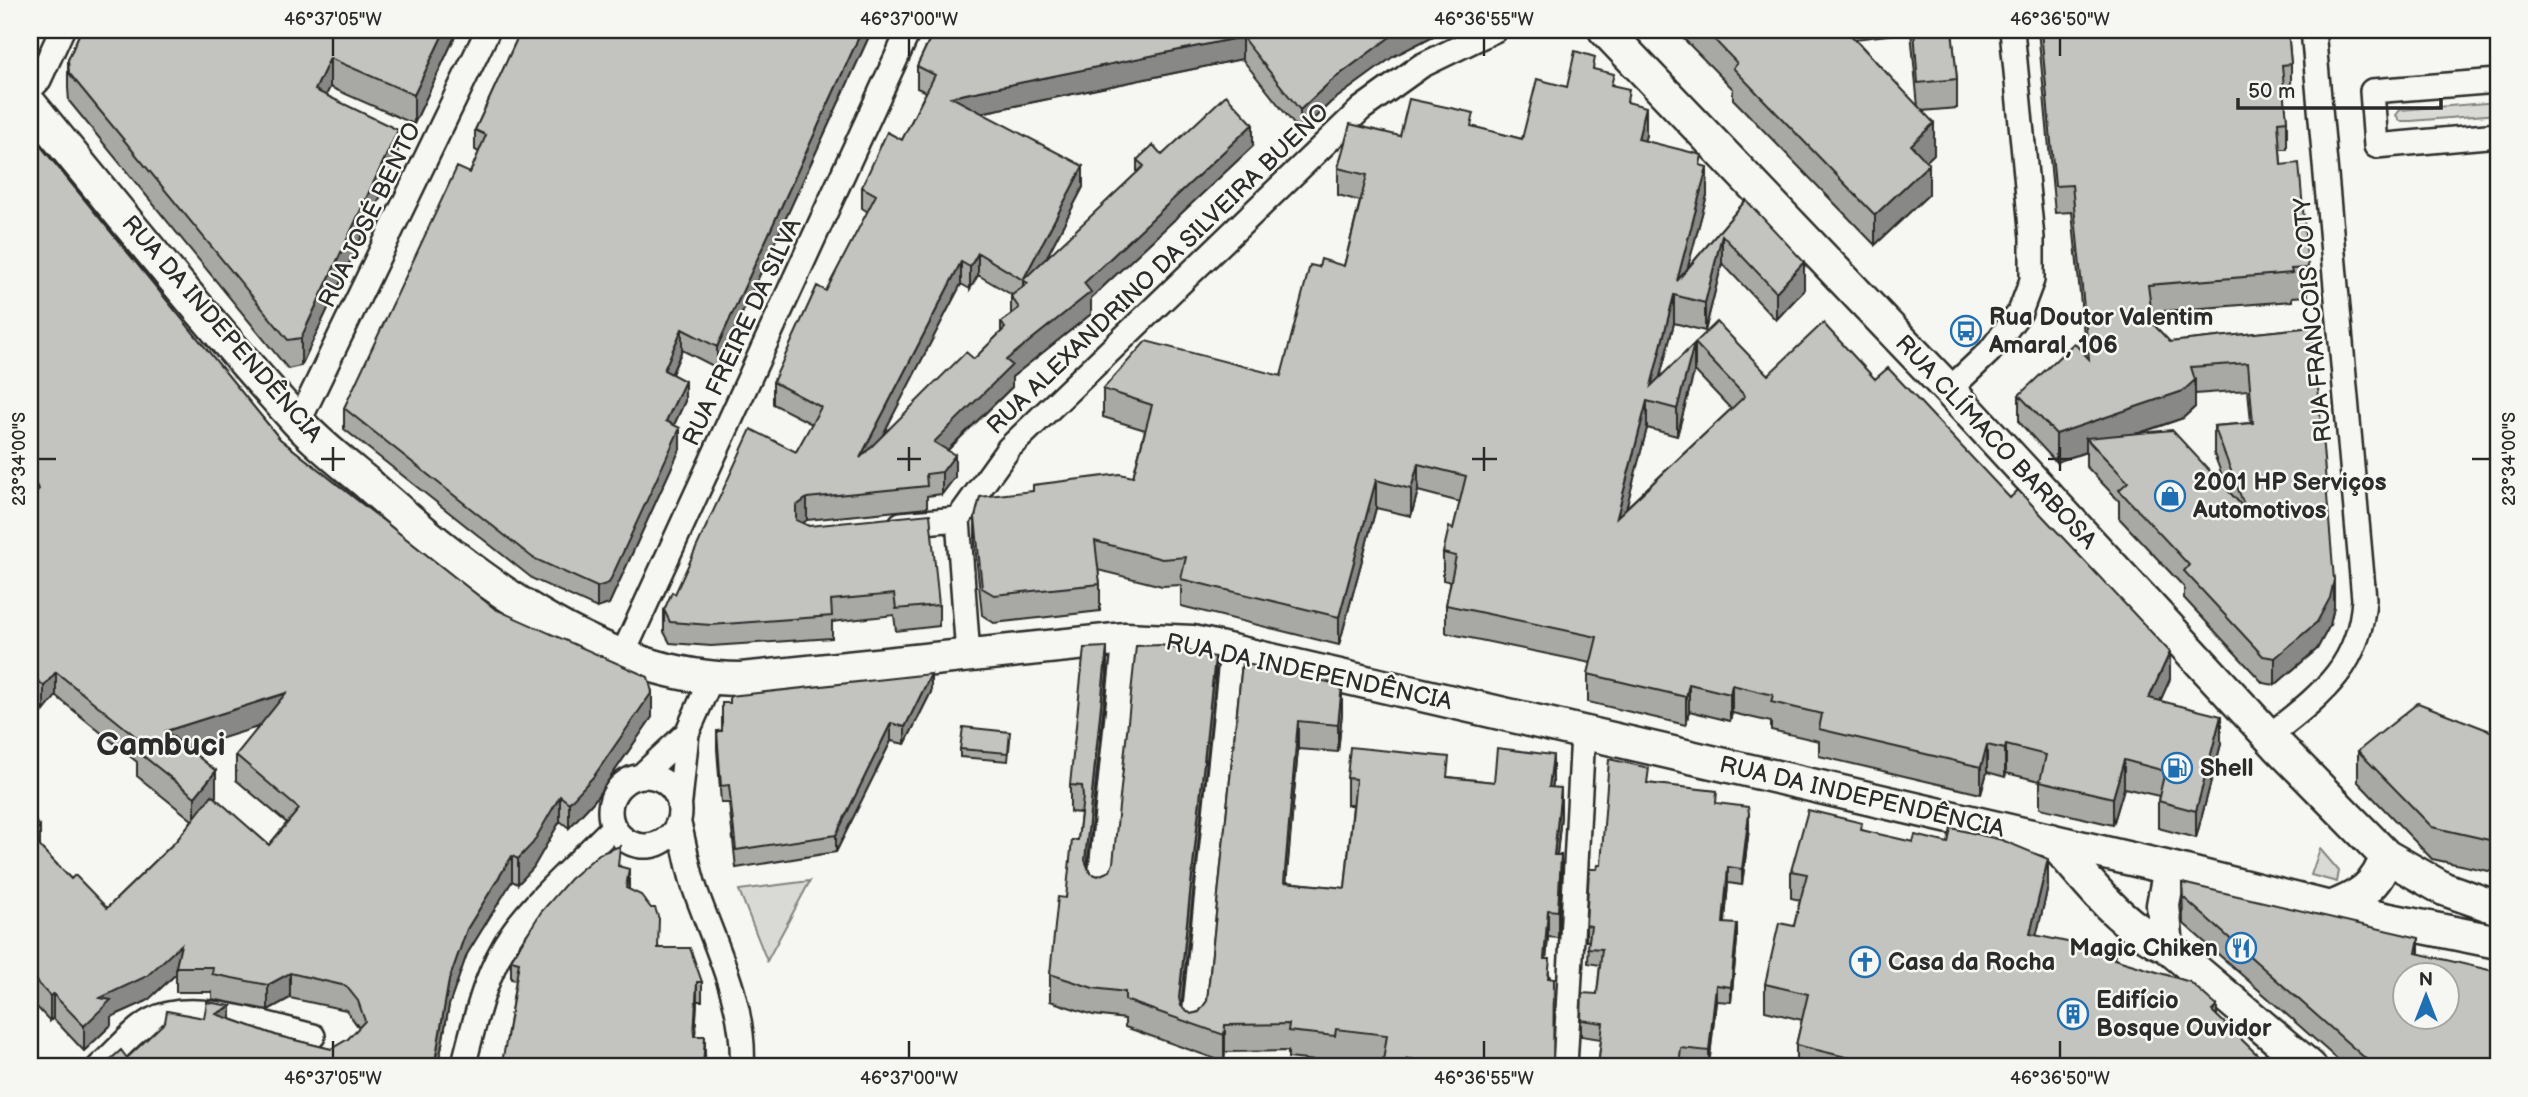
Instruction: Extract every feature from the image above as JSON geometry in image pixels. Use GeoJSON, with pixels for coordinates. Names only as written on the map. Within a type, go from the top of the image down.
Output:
{"type":"FeatureCollection","features":[{"type":"Feature","properties":{"kind":"main road","name":"RUA CLÍMACO BARBOSA"},"geometry":{"type":"LineString","coordinates":[[1605,30],[1949,390],[2269,736],[2386,856]]}},
{"type":"Feature","properties":{"kind":"main road","name":"RUA DA INDEPENDÊNCIA"},"geometry":{"type":"LineString","coordinates":[[30,104],[298,422],[393,507],[481,576],[529,610],[622,656],[710,679],[741,679],[1125,639],[1193,642],[2051,840],[2330,908],[2498,942]]}},
{"type":"Feature","properties":{"kind":"main road"},"geometry":{"type":"LineString","coordinates":[[2051,840],[2116,912],[2148,938],[2167,946],[2310,1067]]}},
{"type":"Feature","properties":{"kind":"main road"},"geometry":{"type":"LineString","coordinates":[[2330,908],[2352,901],[2366,891],[2383,869],[2386,856],[2444,889],[2498,908]]}},
{"type":"Feature","properties":{"kind":"main road"},"geometry":{"type":"LineString","coordinates":[[2167,946],[2163,905],[2169,868]]}},
{"type":"Feature","properties":{"kind":"street"},"geometry":{"type":"LineString","coordinates":[[30,89],[39,80],[62,30]]}},
{"type":"Feature","properties":{"kind":"street","name":"RUA JOSÉ BENTO"},"geometry":{"type":"LineString","coordinates":[[298,422],[488,30]]}},
{"type":"Feature","properties":{"kind":"street","name":"RUA FREIRE DA SILVA"},"geometry":{"type":"LineString","coordinates":[[622,656],[909,30]]}},
{"type":"Feature","properties":{"kind":"street","name":"RUA ALEXANDRINO DA SILVEIRA BUENO"},"geometry":{"type":"LineString","coordinates":[[958,519],[1009,448],[1361,109],[1420,66],[1495,30]]}},
{"type":"Feature","properties":{"kind":"street"},"geometry":{"type":"LineString","coordinates":[[1949,390],[1990,351],[2020,312],[2032,280],[2032,238],[2012,30]]}},
{"type":"Feature","properties":{"kind":"street","name":"RUA FRANCOIS COTY"},"geometry":{"type":"LineString","coordinates":[[2269,736],[2311,703],[2345,666],[2362,628],[2362,579],[2313,30]]}},
{"type":"Feature","properties":{"kind":"street"},"geometry":{"type":"LineString","coordinates":[[2498,81],[2372,91],[2376,146],[2498,135]]}},
{"type":"Feature","properties":{"kind":"street"},"geometry":{"type":"LineString","coordinates":[[876,527],[958,519],[968,654]]}},
{"type":"Feature","properties":{"kind":"street"},"geometry":{"type":"LineString","coordinates":[[1098,889],[1125,639]]}},
{"type":"Feature","properties":{"kind":"street"},"geometry":{"type":"LineString","coordinates":[[1193,1027],[1231,651]]}},
{"type":"Feature","properties":{"kind":"street"},"geometry":{"type":"LineString","coordinates":[[687,733],[641,776],[621,785],[614,794],[610,816],[613,827],[629,843],[640,847],[659,844],[679,812],[687,733],[710,679]]}},
{"type":"Feature","properties":{"kind":"street"},"geometry":{"type":"LineString","coordinates":[[1565,1067],[1583,734]]}},
{"type":"Feature","properties":{"kind":"street"},"geometry":{"type":"LineString","coordinates":[[641,776],[665,781],[674,789],[695,890],[725,966],[744,1041],[742,1067]]}},
{"type":"Feature","properties":{"kind":"street"},"geometry":{"type":"LineString","coordinates":[[463,1067],[480,1002],[499,956],[514,931],[613,827]]}},
{"type":"Feature","properties":{"kind":"street"},"geometry":{"type":"LineString","coordinates":[[659,844],[695,890]]}},
{"type":"Feature","properties":{"kind":"street"},"geometry":{"type":"LineString","coordinates":[[99,1067],[150,1021],[167,1013],[212,1014],[313,1036]]}},
{"type":"Feature","properties":{"kind":"shaded area"},"geometry":{"type":"Polygon","coordinates":[[[2498,102],[2498,114],[2411,121],[2400,121],[2396,115],[2400,110],[2498,102]]]}},
{"type":"Feature","properties":{"kind":"shaded area"},"geometry":{"type":"Polygon","coordinates":[[[2320,849],[2339,871],[2337,882],[2311,875],[2320,849]]]}},
{"type":"Feature","properties":{"kind":"shaded area"},"geometry":{"type":"Polygon","coordinates":[[[810,881],[767,961],[739,890],[810,881]]]}},
{"type":"Feature","properties":{"kind":"building"},"geometry":{"type":"Polygon","coordinates":[[[81,30],[445,30],[414,95],[330,58],[315,90],[398,130],[301,338],[288,340],[69,73],[68,60],[81,30]]]}},
{"type":"Feature","properties":{"kind":"building"},"geometry":{"type":"Polygon","coordinates":[[[521,30],[862,30],[717,347],[682,329],[664,370],[685,381],[666,421],[680,428],[609,583],[597,587],[533,558],[344,408],[457,167],[470,173],[486,135],[475,130],[521,30]]]}},
{"type":"Feature","properties":{"kind":"building"},"geometry":{"type":"Polygon","coordinates":[[[934,30],[1401,30],[1331,81],[1300,110],[1242,37],[951,97],[1083,166],[1023,280],[1144,166],[1137,160],[1153,145],[1162,155],[1226,95],[1253,124],[1084,283],[1091,292],[1006,360],[1012,365],[934,442],[955,455],[942,472],[926,474],[927,486],[807,498],[796,506],[796,520],[809,526],[930,514],[939,605],[896,609],[894,594],[831,600],[832,616],[711,625],[670,622],[664,610],[672,592],[675,594],[751,429],[796,452],[821,407],[773,382],[817,286],[826,291],[876,195],[862,187],[887,132],[902,140],[935,75],[917,66],[934,30]],[[978,253],[970,267],[961,262],[860,458],[966,352],[974,359],[1005,328],[1001,322],[1019,308],[1011,296],[1028,283],[978,253]]]}},
{"type":"Feature","properties":{"kind":"building"},"geometry":{"type":"Polygon","coordinates":[[[1705,30],[1846,30],[1934,123],[1911,145],[1929,164],[1875,215],[1733,68],[1737,63],[1705,30]]]}},
{"type":"Feature","properties":{"kind":"building"},"geometry":{"type":"Polygon","coordinates":[[[1914,30],[1952,30],[1957,79],[1918,83],[1914,30]]]}},
{"type":"Feature","properties":{"kind":"building"},"geometry":{"type":"Polygon","coordinates":[[[2041,30],[2288,30],[2291,64],[2282,65],[2287,121],[2278,122],[2281,165],[2299,163],[2308,268],[2291,269],[2292,273],[2148,285],[2153,324],[2170,342],[2313,327],[2334,580],[2330,598],[2317,622],[2275,658],[2263,656],[2184,571],[2189,565],[2119,490],[2128,482],[2086,438],[2172,430],[2246,510],[2214,426],[2253,423],[2248,363],[2191,367],[2195,380],[2183,391],[2056,434],[2019,395],[2074,343],[2089,359],[2072,185],[2055,186],[2041,30]]]}},
{"type":"Feature","properties":{"kind":"building"},"geometry":{"type":"Polygon","coordinates":[[[1575,51],[1595,57],[1593,69],[1614,74],[1611,85],[1629,89],[1627,102],[1646,107],[1638,139],[1702,155],[1700,165],[1707,167],[1677,281],[1746,200],[1804,262],[1776,292],[1722,235],[1705,303],[1674,295],[1651,386],[1694,344],[1677,409],[1647,401],[1617,517],[1745,396],[1695,343],[1717,322],[1768,375],[1823,323],[1875,379],[1888,368],[2010,498],[2018,490],[2170,652],[2149,698],[2221,716],[2196,811],[2158,801],[2165,771],[2124,760],[2113,798],[2040,781],[2046,755],[2006,745],[2005,749],[1987,745],[1981,767],[1819,729],[1822,714],[1771,702],[1773,695],[1732,685],[1730,694],[1689,684],[1686,697],[1588,674],[1597,637],[1446,605],[1456,556],[1443,553],[1449,527],[1453,529],[1466,476],[1418,464],[1411,489],[1376,480],[1339,617],[1181,579],[1186,557],[1162,559],[1095,541],[1100,584],[994,595],[982,588],[975,517],[980,497],[1033,491],[1033,485],[1120,474],[1133,477],[1152,405],[1103,389],[1146,341],[1281,376],[1310,265],[1319,267],[1321,259],[1344,266],[1367,175],[1338,168],[1350,124],[1400,136],[1409,99],[1474,113],[1471,126],[1522,139],[1537,79],[1567,87],[1575,51]]]}},
{"type":"Feature","properties":{"kind":"building"},"geometry":{"type":"Polygon","coordinates":[[[30,133],[280,439],[495,609],[648,677],[652,692],[594,776],[569,803],[560,796],[533,843],[518,859],[512,856],[467,929],[449,980],[434,1067],[102,1067],[121,1050],[127,1058],[165,1022],[167,1011],[204,1018],[207,1002],[231,1006],[216,1014],[278,1036],[331,1049],[348,1039],[365,1021],[358,1001],[346,986],[290,973],[268,985],[212,974],[213,967],[176,967],[181,945],[147,976],[100,998],[111,1000],[84,1026],[53,994],[50,996],[33,978],[30,981],[30,815],[40,826],[31,835],[43,850],[71,879],[75,875],[107,908],[177,840],[212,795],[269,845],[299,809],[236,755],[286,693],[166,731],[216,771],[195,797],[137,751],[144,743],[56,672],[44,686],[30,674],[30,499],[39,489],[30,478],[30,133]]]}},
{"type":"Feature","properties":{"kind":"building"},"geometry":{"type":"Polygon","coordinates":[[[1161,645],[1215,657],[1179,998],[1181,1006],[1191,1014],[1199,1012],[1207,1001],[1242,663],[1342,685],[1338,725],[1298,721],[1284,882],[1345,888],[1356,779],[1347,778],[1350,747],[1449,757],[1447,777],[1494,782],[1497,748],[1553,755],[1549,787],[1561,788],[1554,855],[1561,855],[1558,911],[1548,910],[1544,959],[1550,959],[1548,978],[1554,979],[1553,1067],[1473,1067],[1407,1059],[1406,1066],[1383,1061],[1387,1035],[1336,1029],[1335,1036],[1288,1031],[1289,1024],[1225,1025],[1224,1035],[1125,1000],[1125,992],[1093,988],[1050,974],[1058,897],[1066,898],[1072,840],[1078,840],[1083,797],[1082,786],[1070,785],[1084,648],[1107,647],[1085,860],[1090,873],[1098,876],[1110,871],[1113,863],[1136,646],[1161,645]]]}},
{"type":"Feature","properties":{"kind":"building"},"geometry":{"type":"Polygon","coordinates":[[[931,674],[905,727],[891,723],[836,835],[736,850],[729,785],[721,786],[717,731],[722,731],[722,703],[730,703],[730,696],[931,674]]]}},
{"type":"Feature","properties":{"kind":"building"},"geometry":{"type":"Polygon","coordinates":[[[2418,703],[2498,734],[2498,842],[2432,827],[2358,751],[2418,703]]]}},
{"type":"Feature","properties":{"kind":"building"},"geometry":{"type":"Polygon","coordinates":[[[963,727],[1010,732],[1008,753],[960,749],[963,727]]]}},
{"type":"Feature","properties":{"kind":"building"},"geometry":{"type":"Polygon","coordinates":[[[1609,759],[1649,768],[1647,783],[1717,791],[1716,803],[1748,807],[1742,869],[1728,867],[1723,923],[1737,924],[1731,987],[1716,985],[1709,1051],[1681,1048],[1679,1067],[1598,1067],[1603,1023],[1581,1020],[1582,993],[1597,994],[1602,949],[1588,948],[1591,926],[1586,925],[1589,869],[1597,869],[1598,865],[1601,865],[1609,759]]]}},
{"type":"Feature","properties":{"kind":"building"},"geometry":{"type":"Polygon","coordinates":[[[1808,810],[1862,823],[1861,830],[1913,842],[1915,835],[1948,843],[1951,828],[2002,840],[2048,859],[2030,934],[2095,948],[2115,955],[2114,959],[2190,982],[2217,1006],[2212,1011],[2270,1067],[2100,1067],[2090,1058],[2087,1067],[1861,1067],[1848,1064],[1850,1058],[1796,1045],[1808,994],[1765,984],[1779,923],[1794,926],[1807,874],[1791,871],[1808,810]]]}},
{"type":"Feature","properties":{"kind":"building"},"geometry":{"type":"Polygon","coordinates":[[[620,846],[618,866],[629,869],[626,888],[641,895],[651,908],[655,908],[659,919],[658,948],[690,948],[702,982],[697,982],[694,1036],[705,1036],[703,1067],[501,1067],[519,962],[511,960],[541,912],[570,879],[599,854],[620,846]]]}},
{"type":"Feature","properties":{"kind":"building"},"geometry":{"type":"Polygon","coordinates":[[[2182,883],[2419,938],[2416,953],[2446,960],[2392,960],[2392,1030],[2462,1030],[2462,964],[2498,972],[2498,1067],[2375,1067],[2183,897],[2182,883]]]}},
{"type":"Feature","properties":{"kind":"place","name":"Rua Doutor Valentim Amaral, 106"},"geometry":{"type":"Point","coordinates":[1966,331]}},
{"type":"Feature","properties":{"kind":"place","name":"2001 HP Serviços Automotivos"},"geometry":{"type":"Point","coordinates":[2170,496]}},
{"type":"Feature","properties":{"kind":"place","name":"Shell"},"geometry":{"type":"Point","coordinates":[2177,768]}},
{"type":"Feature","properties":{"kind":"place","name":"Magic Chiken"},"geometry":{"type":"Point","coordinates":[2241,948]}},
{"type":"Feature","properties":{"kind":"place","name":"Casa da Rocha"},"geometry":{"type":"Point","coordinates":[1865,962]}},
{"type":"Feature","properties":{"kind":"place","name":"Edifício Bosque Ouvidor"},"geometry":{"type":"Point","coordinates":[2073,1014]}},
{"type":"Feature","properties":{"kind":"district","name":"Cambuci"},"geometry":{"type":"Point","coordinates":[161,745]}}]}
